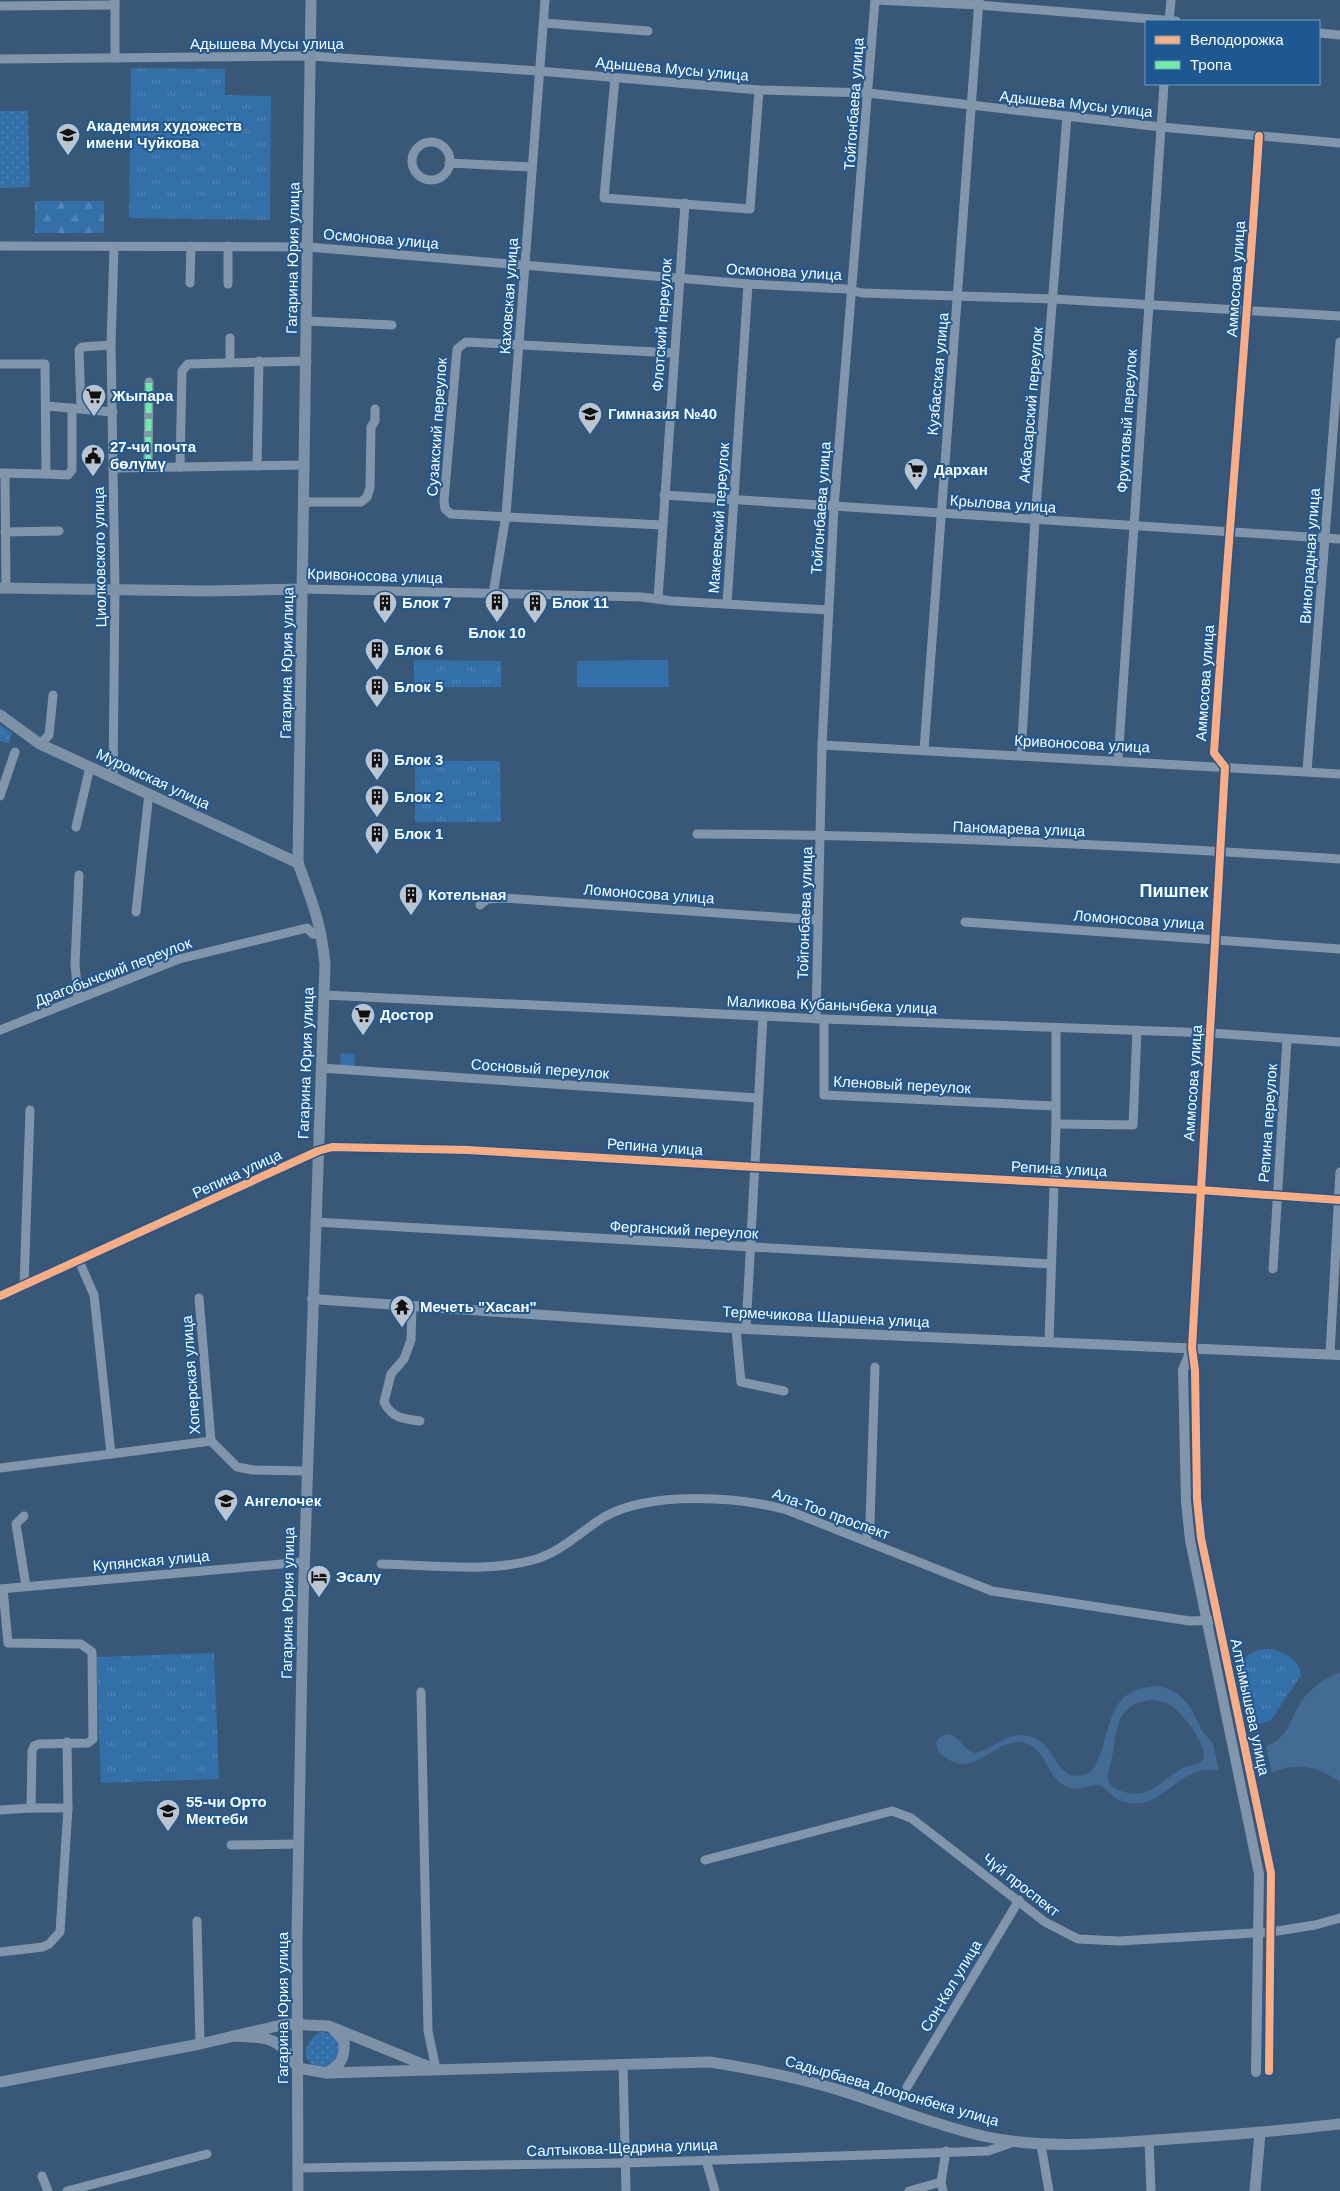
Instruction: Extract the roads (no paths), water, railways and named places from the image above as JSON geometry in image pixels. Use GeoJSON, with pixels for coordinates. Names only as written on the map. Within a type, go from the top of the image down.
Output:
{"type":"FeatureCollection","features":[{"type":"Feature","properties":{"kind":"main road","name":"Гагарина Юрия улица"},"geometry":{"type":"LineString","coordinates":[[298,2191],[299,1844],[306,1470],[325,964],[322,934],[317,912],[298,863],[304,589],[310,0]]}},
{"type":"Feature","properties":{"kind":"main road","name":"Кривоносова улица"},"geometry":{"type":"LineString","coordinates":[[3,588],[209,591],[304,589]]}},
{"type":"Feature","properties":{"kind":"main road","name":"Муромская улица"},"geometry":{"type":"LineString","coordinates":[[0,715],[40,744],[298,863]]}},
{"type":"Feature","properties":{"kind":"main road","name":"Садырбаева Дооронбека улица"},"geometry":{"type":"LineString","coordinates":[[0,2082],[200,2044],[286,2024],[329,2026],[436,2069]]}},
{"type":"Feature","properties":{"kind":"main road"},"geometry":{"type":"LineString","coordinates":[[327,2073],[338,2066],[344,2058],[345,2050],[344,2041],[329,2026]]}},
{"type":"Feature","properties":{"kind":"main road"},"geometry":{"type":"LineString","coordinates":[[232,2036],[274,2041],[289,2054],[298,2068]]}},
{"type":"Feature","properties":{"kind":"main road","name":"Садырбаева Дооронбека улица"},"geometry":{"type":"LineString","coordinates":[[298,2068],[327,2073],[710,2062],[771,2072],[841,2091],[935,2123],[983,2136],[1041,2144],[1149,2140],[1340,2124]]}},
{"type":"Feature","properties":{"kind":"main road"},"geometry":{"type":"LineString","coordinates":[[1255,2191],[1260,2132]]}},
{"type":"Feature","properties":{"kind":"street","name":"Каховская улица"},"geometry":{"type":"LineString","coordinates":[[493,594],[506,515],[545,0]]}},
{"type":"Feature","properties":{"kind":"street"},"geometry":{"type":"LineString","coordinates":[[875,0],[979,3],[1158,20]]}},
{"type":"Feature","properties":{"kind":"street","name":"Тойгонбаева улица"},"geometry":{"type":"LineString","coordinates":[[820,1019],[818,920],[822,745],[828,610],[834,507],[853,291],[875,0]]}},
{"type":"Feature","properties":{"kind":"street"},"geometry":{"type":"LineString","coordinates":[[1169,20],[1171,0]]}},
{"type":"Feature","properties":{"kind":"street"},"geometry":{"type":"LineString","coordinates":[[0,6],[115,3],[115,58]]}},
{"type":"Feature","properties":{"kind":"street","name":"Кузбасская улица"},"geometry":{"type":"LineString","coordinates":[[924,750],[979,3]]}},
{"type":"Feature","properties":{"kind":"street"},"geometry":{"type":"LineString","coordinates":[[544,23],[648,31]]}},
{"type":"Feature","properties":{"kind":"street"},"geometry":{"type":"LineString","coordinates":[[1320,33],[1340,35]]}},
{"type":"Feature","properties":{"kind":"street","name":"Адышева Мусы улица"},"geometry":{"type":"LineString","coordinates":[[0,59],[310,56],[539,71],[759,90],[868,93],[1161,127],[1340,143]]}},
{"type":"Feature","properties":{"kind":"street"},"geometry":{"type":"LineString","coordinates":[[615,78],[604,198],[750,209],[759,90]]}},
{"type":"Feature","properties":{"kind":"street","name":"Фруктовый переулок"},"geometry":{"type":"LineString","coordinates":[[1118,761],[1164,85]]}},
{"type":"Feature","properties":{"kind":"street","name":"Акбасарский переулок"},"geometry":{"type":"LineString","coordinates":[[1021,756],[1035,520],[1068,116]]}},
{"type":"Feature","properties":{"kind":"street","name":"Аммосова улица"},"geometry":{"type":"LineString","coordinates":[[1192,1348],[1225,767],[1214,753],[1228,532],[1248,309],[1259,136]]}},
{"type":"Feature","properties":{"kind":"street"},"geometry":{"type":"LineString","coordinates":[[431,142],[443,147],[449,156],[450,163],[443,176],[431,180],[424,179],[416,173],[411,161],[417,148],[431,142]]}},
{"type":"Feature","properties":{"kind":"street"},"geometry":{"type":"LineString","coordinates":[[450,163],[531,168]]}},
{"type":"Feature","properties":{"kind":"street","name":"Флотский переулок"},"geometry":{"type":"LineString","coordinates":[[658,599],[685,203]]}},
{"type":"Feature","properties":{"kind":"street","name":"Осмонова улица"},"geometry":{"type":"LineString","coordinates":[[0,246],[308,247],[862,293],[1054,299],[1248,309],[1340,316]]}},
{"type":"Feature","properties":{"kind":"street"},"geometry":{"type":"LineString","coordinates":[[190,282],[191,246]]}},
{"type":"Feature","properties":{"kind":"street"},"geometry":{"type":"LineString","coordinates":[[228,246],[228,284]]}},
{"type":"Feature","properties":{"kind":"street","name":"Циолковского улица"},"geometry":{"type":"LineString","coordinates":[[114,247],[111,345],[115,589],[114,778]]}},
{"type":"Feature","properties":{"kind":"street","name":"Макеевский переулок"},"geometry":{"type":"LineString","coordinates":[[727,604],[748,284]]}},
{"type":"Feature","properties":{"kind":"street"},"geometry":{"type":"LineString","coordinates":[[307,321],[392,325]]}},
{"type":"Feature","properties":{"kind":"street"},"geometry":{"type":"LineString","coordinates":[[230,338],[230,362]]}},
{"type":"Feature","properties":{"kind":"street","name":"Сузакский переулок"},"geometry":{"type":"LineString","coordinates":[[662,525],[506,515],[451,514],[446,509],[444,501],[457,349],[466,342],[520,343],[674,353]]}},
{"type":"Feature","properties":{"kind":"street","name":"Виноградная улица"},"geometry":{"type":"LineString","coordinates":[[1307,772],[1340,342]]}},
{"type":"Feature","properties":{"kind":"street"},"geometry":{"type":"LineString","coordinates":[[81,408],[79,350],[82,347],[111,345]]}},
{"type":"Feature","properties":{"kind":"street"},"geometry":{"type":"LineString","coordinates":[[180,467],[182,371],[188,364],[307,360]]}},
{"type":"Feature","properties":{"kind":"street"},"geometry":{"type":"LineString","coordinates":[[257,466],[259,362]]}},
{"type":"Feature","properties":{"kind":"street"},"geometry":{"type":"LineString","coordinates":[[0,364],[45,364],[47,406],[46,474]]}},
{"type":"Feature","properties":{"kind":"street"},"geometry":{"type":"LineString","coordinates":[[148,382],[148,467]]}},
{"type":"Feature","properties":{"kind":"street"},"geometry":{"type":"LineString","coordinates":[[47,406],[112,412]]}},
{"type":"Feature","properties":{"kind":"street"},"geometry":{"type":"LineString","coordinates":[[3,588],[5,532],[2,473],[68,475],[72,470],[72,408]]}},
{"type":"Feature","properties":{"kind":"street"},"geometry":{"type":"LineString","coordinates":[[305,502],[361,502],[367,497],[370,488],[371,426],[375,421],[376,408]]}},
{"type":"Feature","properties":{"kind":"street"},"geometry":{"type":"LineString","coordinates":[[113,468],[305,465]]}},
{"type":"Feature","properties":{"kind":"street","name":"Крылова улица"},"geometry":{"type":"LineString","coordinates":[[664,495],[1340,539]]}},
{"type":"Feature","properties":{"kind":"street"},"geometry":{"type":"LineString","coordinates":[[5,532],[59,532]]}},
{"type":"Feature","properties":{"kind":"street","name":"Кривоносова улица"},"geometry":{"type":"LineString","coordinates":[[304,589],[658,599],[828,610]]}},
{"type":"Feature","properties":{"kind":"street"},"geometry":{"type":"LineString","coordinates":[[40,744],[49,735],[53,695]]}},
{"type":"Feature","properties":{"kind":"street","name":"Кривоносова улица"},"geometry":{"type":"LineString","coordinates":[[822,745],[1340,774]]}},
{"type":"Feature","properties":{"kind":"street"},"geometry":{"type":"LineString","coordinates":[[0,796],[15,752]]}},
{"type":"Feature","properties":{"kind":"street"},"geometry":{"type":"LineString","coordinates":[[76,827],[90,767]]}},
{"type":"Feature","properties":{"kind":"street"},"geometry":{"type":"LineString","coordinates":[[136,912],[148,794]]}},
{"type":"Feature","properties":{"kind":"street","name":"Паномарева улица"},"geometry":{"type":"LineString","coordinates":[[697,834],[821,834],[1220,852],[1340,860]]}},
{"type":"Feature","properties":{"kind":"street"},"geometry":{"type":"LineString","coordinates":[[78,998],[74,964],[79,875]]}},
{"type":"Feature","properties":{"kind":"street","name":"Ломоносова улица"},"geometry":{"type":"LineString","coordinates":[[480,905],[487,899],[506,898],[818,920]]}},
{"type":"Feature","properties":{"kind":"street","name":"Ломоносова улица"},"geometry":{"type":"LineString","coordinates":[[965,922],[1340,949]]}},
{"type":"Feature","properties":{"kind":"street","name":"Драгобычский переулок"},"geometry":{"type":"LineString","coordinates":[[0,1030],[179,959],[307,928],[313,934],[322,934]]}},
{"type":"Feature","properties":{"kind":"street","name":"Маликова Кубанычбека улица"},"geometry":{"type":"LineString","coordinates":[[324,995],[820,1019],[1210,1033],[1340,1042]]}},
{"type":"Feature","properties":{"kind":"street"},"geometry":{"type":"LineString","coordinates":[[762,1016],[751,1248],[741,1329],[741,1382],[784,1391]]}},
{"type":"Feature","properties":{"kind":"street","name":"Кленовый переулок"},"geometry":{"type":"LineString","coordinates":[[820,1019],[824,1095],[1055,1106]]}},
{"type":"Feature","properties":{"kind":"street"},"geometry":{"type":"LineString","coordinates":[[1049,1342],[1056,1124],[1056,1028]]}},
{"type":"Feature","properties":{"kind":"street"},"geometry":{"type":"LineString","coordinates":[[1056,1124],[1132,1125],[1137,1030]]}},
{"type":"Feature","properties":{"kind":"street","name":"Репина переулок"},"geometry":{"type":"LineString","coordinates":[[1272,1270],[1287,1038]]}},
{"type":"Feature","properties":{"kind":"street","name":"Сосновый переулок"},"geometry":{"type":"LineString","coordinates":[[321,1068],[757,1098]]}},
{"type":"Feature","properties":{"kind":"street"},"geometry":{"type":"LineString","coordinates":[[24,1285],[30,1110]]}},
{"type":"Feature","properties":{"kind":"street","name":"Репина улица"},"geometry":{"type":"LineString","coordinates":[[0,1296],[318,1151],[332,1147],[468,1150],[1200,1190],[1339,1200]]}},
{"type":"Feature","properties":{"kind":"street"},"geometry":{"type":"LineString","coordinates":[[1335,1354],[1340,1172]]}},
{"type":"Feature","properties":{"kind":"street","name":"Ферганский переулок"},"geometry":{"type":"LineString","coordinates":[[315,1222],[1051,1264]]}},
{"type":"Feature","properties":{"kind":"street"},"geometry":{"type":"LineString","coordinates":[[79,1261],[94,1295],[111,1454]]}},
{"type":"Feature","properties":{"kind":"street","name":"Хоперская улица"},"geometry":{"type":"LineString","coordinates":[[0,1468],[211,1441],[199,1298]]}},
{"type":"Feature","properties":{"kind":"street","name":"Термечикова Шаршена улица"},"geometry":{"type":"LineString","coordinates":[[312,1299],[741,1329],[1335,1354]]}},
{"type":"Feature","properties":{"kind":"street"},"geometry":{"type":"LineString","coordinates":[[412,1306],[411,1340],[404,1359],[391,1374],[384,1402],[390,1412],[402,1419],[420,1421]]}},
{"type":"Feature","properties":{"kind":"street","name":"Алтымышева улица"},"geometry":{"type":"LineString","coordinates":[[1192,1348],[1195,1370],[1197,1500],[1200,1528],[1271,1873],[1270,2072]]}},
{"type":"Feature","properties":{"kind":"street","name":"Алтымышева улица"},"geometry":{"type":"LineString","coordinates":[[1192,1348],[1183,1370],[1186,1501],[1190,1540],[1205,1622],[1259,1874],[1256,2072]]}},
{"type":"Feature","properties":{"kind":"street"},"geometry":{"type":"LineString","coordinates":[[866,1540],[870,1523],[875,1367]]}},
{"type":"Feature","properties":{"kind":"street"},"geometry":{"type":"LineString","coordinates":[[211,1441],[237,1467],[253,1470],[306,1470]]}},
{"type":"Feature","properties":{"kind":"street","name":"Ала-Тоо проспект"},"geometry":{"type":"LineString","coordinates":[[381,1564],[490,1567],[521,1563],[565,1546],[593,1525],[619,1510],[636,1504],[670,1499],[771,1505],[866,1540],[970,1583],[1008,1595],[1205,1622],[1218,1620]]}},
{"type":"Feature","properties":{"kind":"street"},"geometry":{"type":"LineString","coordinates":[[24,1516],[16,1524],[26,1586]]}},
{"type":"Feature","properties":{"kind":"street","name":"Купянская улица"},"geometry":{"type":"LineString","coordinates":[[2,1589],[304,1562]]}},
{"type":"Feature","properties":{"kind":"street"},"geometry":{"type":"LineString","coordinates":[[2,1589],[8,1643],[81,1644],[92,1652],[93,1739],[88,1743],[67,1742],[34,1746],[31,1808]]}},
{"type":"Feature","properties":{"kind":"street"},"geometry":{"type":"LineString","coordinates":[[422,1692],[428,2031],[436,2069]]}},
{"type":"Feature","properties":{"kind":"street"},"geometry":{"type":"LineString","coordinates":[[0,1952],[43,1947],[49,1944],[60,1932],[68,1808],[67,1742]]}},
{"type":"Feature","properties":{"kind":"street"},"geometry":{"type":"LineString","coordinates":[[0,1810],[68,1808]]}},
{"type":"Feature","properties":{"kind":"street","name":"Чүй проспект"},"geometry":{"type":"LineString","coordinates":[[705,1860],[892,1811],[911,1818],[1055,1929],[1078,1939],[1090,1941],[1259,1933],[1315,1925],[1340,1918]]}},
{"type":"Feature","properties":{"kind":"street"},"geometry":{"type":"LineString","coordinates":[[231,1845],[299,1844]]}},
{"type":"Feature","properties":{"kind":"street","name":"Соң-Көл улица"},"geometry":{"type":"LineString","coordinates":[[907,2086],[1019,1900]]}},
{"type":"Feature","properties":{"kind":"street"},"geometry":{"type":"LineString","coordinates":[[197,1921],[200,2044]]}},
{"type":"Feature","properties":{"kind":"street"},"geometry":{"type":"LineString","coordinates":[[623,2064],[626,2191]]}},
{"type":"Feature","properties":{"kind":"street"},"geometry":{"type":"LineString","coordinates":[[1149,2140],[1152,2191]]}},
{"type":"Feature","properties":{"kind":"street","name":"Салтыкова-Щедрина улица"},"geometry":{"type":"LineString","coordinates":[[298,2168],[625,2163],[988,2151],[1016,2142]]}},
{"type":"Feature","properties":{"kind":"street"},"geometry":{"type":"LineString","coordinates":[[1041,2144],[1049,2191]]}},
{"type":"Feature","properties":{"kind":"street"},"geometry":{"type":"LineString","coordinates":[[909,2191],[942,2187],[946,2151]]}},
{"type":"Feature","properties":{"kind":"street"},"geometry":{"type":"LineString","coordinates":[[67,2191],[207,2154]]}},
{"type":"Feature","properties":{"kind":"street"},"geometry":{"type":"LineString","coordinates":[[706,2160],[715,2191]]}},
{"type":"Feature","properties":{"kind":"street"},"geometry":{"type":"LineString","coordinates":[[42,2176],[48,2191]]}},
{"type":"Feature","properties":{"kind":"place","name":"Академия художеств имени Чуйкова"},"geometry":{"type":"Point","coordinates":[68,156]}},
{"type":"Feature","properties":{"kind":"place","name":"Жыпара"},"geometry":{"type":"Point","coordinates":[94,417]}},
{"type":"Feature","properties":{"kind":"place","name":"Гимназия №40"},"geometry":{"type":"Point","coordinates":[590,435]}},
{"type":"Feature","properties":{"kind":"place","name":"27-чи почта бөлүмү"},"geometry":{"type":"Point","coordinates":[93,477]}},
{"type":"Feature","properties":{"kind":"place","name":"Дархан"},"geometry":{"type":"Point","coordinates":[916,491]}},
{"type":"Feature","properties":{"kind":"place","name":"Блок 10"},"geometry":{"type":"Point","coordinates":[497,623]}},
{"type":"Feature","properties":{"kind":"place","name":"Блок 7"},"geometry":{"type":"Point","coordinates":[385,624]}},
{"type":"Feature","properties":{"kind":"place","name":"Блок 11"},"geometry":{"type":"Point","coordinates":[535,624]}},
{"type":"Feature","properties":{"kind":"place","name":"Блок 6"},"geometry":{"type":"Point","coordinates":[377,671]}},
{"type":"Feature","properties":{"kind":"place","name":"Блок 5"},"geometry":{"type":"Point","coordinates":[377,708]}},
{"type":"Feature","properties":{"kind":"place","name":"Блок 3"},"geometry":{"type":"Point","coordinates":[377,781]}},
{"type":"Feature","properties":{"kind":"place","name":"Блок 2"},"geometry":{"type":"Point","coordinates":[377,818]}},
{"type":"Feature","properties":{"kind":"place","name":"Блок 1"},"geometry":{"type":"Point","coordinates":[377,855]}},
{"type":"Feature","properties":{"kind":"place","name":"Котельная"},"geometry":{"type":"Point","coordinates":[411,916]}},
{"type":"Feature","properties":{"kind":"place","name":"Достор"},"geometry":{"type":"Point","coordinates":[363,1036]}},
{"type":"Feature","properties":{"kind":"place","name":"Мечеть \"Хасан\""},"geometry":{"type":"Point","coordinates":[402,1328]}},
{"type":"Feature","properties":{"kind":"place","name":"Ангелочек"},"geometry":{"type":"Point","coordinates":[226,1522]}},
{"type":"Feature","properties":{"kind":"place","name":"Эсалу"},"geometry":{"type":"Point","coordinates":[319,1598]}},
{"type":"Feature","properties":{"kind":"place","name":"55-чи Орто Мектеби"},"geometry":{"type":"Point","coordinates":[168,1832]}},
{"type":"Feature","properties":{"kind":"district","name":"Пишпек"},"geometry":{"type":"Point","coordinates":[1174,891]}}]}
